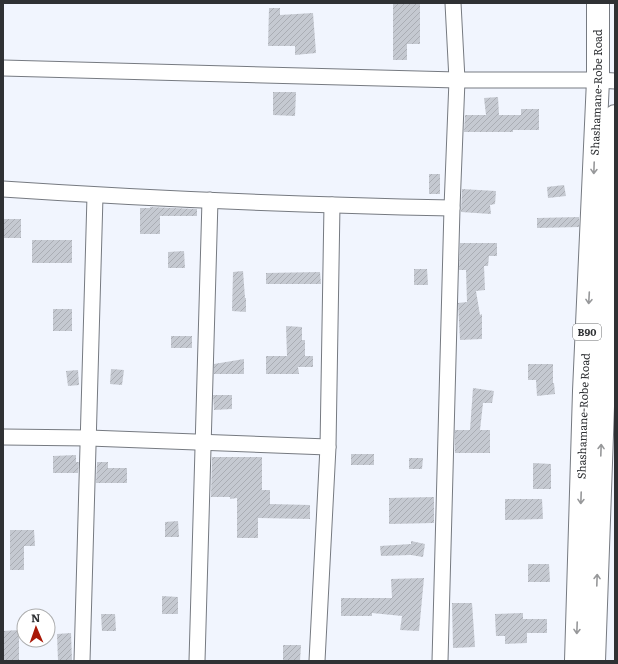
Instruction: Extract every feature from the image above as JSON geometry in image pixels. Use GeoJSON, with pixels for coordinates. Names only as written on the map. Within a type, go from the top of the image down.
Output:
{"type":"FeatureCollection","features":[{"type":"Feature","properties":{"kind":"main road","name":"Shashamane-Robe Road"},"geometry":{"type":"LineString","coordinates":[[576,661],[584,399],[606,81],[598,3]]}},
{"type":"Feature","properties":{"kind":"main road","name":"Shashamane-Robe Road"},"geometry":{"type":"LineString","coordinates":[[594,661],[615,116]]}},
{"type":"Feature","properties":{"kind":"street"},"geometry":{"type":"LineString","coordinates":[[440,661],[452,208],[457,80],[453,3]]}},
{"type":"Feature","properties":{"kind":"street"},"geometry":{"type":"LineString","coordinates":[[3,68],[457,80],[606,81]]}},
{"type":"Feature","properties":{"kind":"street"},"geometry":{"type":"LineString","coordinates":[[3,190],[95,196],[452,208]]}},
{"type":"Feature","properties":{"kind":"street"},"geometry":{"type":"LineString","coordinates":[[82,661],[95,196]]}},
{"type":"Feature","properties":{"kind":"street"},"geometry":{"type":"LineString","coordinates":[[197,661],[210,200]]}},
{"type":"Feature","properties":{"kind":"street"},"geometry":{"type":"LineString","coordinates":[[317,661],[328,447],[332,205]]}},
{"type":"Feature","properties":{"kind":"street"},"geometry":{"type":"LineString","coordinates":[[3,437],[89,438],[328,447]]}},
{"type":"Feature","properties":{"kind":"building"},"geometry":{"type":"Polygon","coordinates":[[[393,3],[420,3],[420,44],[407,44],[407,60],[393,60],[393,3]]]}},
{"type":"Feature","properties":{"kind":"building"},"geometry":{"type":"Polygon","coordinates":[[[269,8],[280,8],[280,15],[313,13],[316,53],[295,55],[295,46],[268,46],[269,8]]]}},
{"type":"Feature","properties":{"kind":"building"},"geometry":{"type":"Polygon","coordinates":[[[273,92],[296,92],[295,116],[273,115],[273,92]]]}},
{"type":"Feature","properties":{"kind":"building"},"geometry":{"type":"Polygon","coordinates":[[[498,97],[499,115],[521,115],[521,109],[539,109],[539,130],[513,130],[513,132],[464,132],[465,115],[486,115],[484,98],[498,97]]]}},
{"type":"Feature","properties":{"kind":"building"},"geometry":{"type":"Polygon","coordinates":[[[429,174],[440,174],[440,194],[429,194],[429,174]]]}},
{"type":"Feature","properties":{"kind":"building"},"geometry":{"type":"Polygon","coordinates":[[[564,185],[566,196],[548,198],[547,187],[564,185]]]}},
{"type":"Feature","properties":{"kind":"building"},"geometry":{"type":"Polygon","coordinates":[[[462,189],[496,191],[495,204],[490,205],[491,214],[461,212],[462,189]]]}},
{"type":"Feature","properties":{"kind":"building"},"geometry":{"type":"Polygon","coordinates":[[[140,208],[197,209],[197,216],[160,216],[160,234],[140,234],[140,208]]]}},
{"type":"Feature","properties":{"kind":"building"},"geometry":{"type":"Polygon","coordinates":[[[579,217],[579,227],[537,228],[537,218],[579,217]]]}},
{"type":"Feature","properties":{"kind":"building"},"geometry":{"type":"Polygon","coordinates":[[[3,219],[21,219],[21,238],[3,238],[3,219]]]}},
{"type":"Feature","properties":{"kind":"building"},"geometry":{"type":"Polygon","coordinates":[[[32,240],[72,240],[72,263],[32,263],[32,240]]]}},
{"type":"Feature","properties":{"kind":"building"},"geometry":{"type":"Polygon","coordinates":[[[460,243],[497,243],[497,256],[489,256],[488,266],[484,266],[485,290],[476,291],[480,315],[482,314],[482,339],[460,340],[458,303],[467,302],[466,270],[459,270],[460,243]]]}},
{"type":"Feature","properties":{"kind":"building"},"geometry":{"type":"Polygon","coordinates":[[[184,251],[185,268],[168,268],[168,252],[184,251]]]}},
{"type":"Feature","properties":{"kind":"building"},"geometry":{"type":"Polygon","coordinates":[[[414,269],[427,269],[428,285],[414,285],[414,269]]]}},
{"type":"Feature","properties":{"kind":"building"},"geometry":{"type":"Polygon","coordinates":[[[243,271],[246,312],[232,311],[233,272],[243,271]]]}},
{"type":"Feature","properties":{"kind":"building"},"geometry":{"type":"Polygon","coordinates":[[[320,272],[321,284],[266,284],[266,273],[320,272]]]}},
{"type":"Feature","properties":{"kind":"building"},"geometry":{"type":"Polygon","coordinates":[[[53,309],[72,309],[72,331],[53,331],[53,309]]]}},
{"type":"Feature","properties":{"kind":"building"},"geometry":{"type":"Polygon","coordinates":[[[286,326],[302,327],[302,340],[305,340],[305,356],[313,356],[313,367],[298,367],[299,374],[266,374],[266,356],[287,356],[286,326]]]}},
{"type":"Feature","properties":{"kind":"building"},"geometry":{"type":"Polygon","coordinates":[[[171,336],[192,336],[192,348],[171,348],[171,336]]]}},
{"type":"Feature","properties":{"kind":"building"},"geometry":{"type":"Polygon","coordinates":[[[244,359],[244,374],[214,374],[214,364],[244,359]]]}},
{"type":"Feature","properties":{"kind":"building"},"geometry":{"type":"Polygon","coordinates":[[[528,364],[553,364],[553,383],[555,394],[537,396],[536,380],[528,380],[528,364]]]}},
{"type":"Feature","properties":{"kind":"building"},"geometry":{"type":"Polygon","coordinates":[[[111,369],[124,370],[122,385],[110,384],[111,369]]]}},
{"type":"Feature","properties":{"kind":"building"},"geometry":{"type":"Polygon","coordinates":[[[78,370],[79,385],[68,386],[66,371],[78,370]]]}},
{"type":"Feature","properties":{"kind":"building"},"geometry":{"type":"Polygon","coordinates":[[[473,388],[494,391],[492,403],[483,403],[480,430],[490,430],[490,453],[455,453],[455,430],[470,430],[473,388]]]}},
{"type":"Feature","properties":{"kind":"building"},"geometry":{"type":"Polygon","coordinates":[[[213,395],[232,395],[232,409],[214,410],[213,395]]]}},
{"type":"Feature","properties":{"kind":"building"},"geometry":{"type":"Polygon","coordinates":[[[351,454],[374,454],[374,465],[351,465],[351,454]]]}},
{"type":"Feature","properties":{"kind":"building"},"geometry":{"type":"Polygon","coordinates":[[[76,455],[76,462],[79,462],[78,473],[53,473],[53,456],[76,455]]]}},
{"type":"Feature","properties":{"kind":"building"},"geometry":{"type":"Polygon","coordinates":[[[212,457],[262,457],[262,490],[270,490],[270,504],[310,505],[310,519],[258,518],[258,538],[237,538],[237,498],[230,499],[230,497],[211,497],[212,457]]]}},
{"type":"Feature","properties":{"kind":"building"},"geometry":{"type":"Polygon","coordinates":[[[409,458],[423,458],[422,469],[409,469],[409,458]]]}},
{"type":"Feature","properties":{"kind":"building"},"geometry":{"type":"Polygon","coordinates":[[[97,462],[108,462],[108,468],[127,468],[127,483],[96,483],[97,462]]]}},
{"type":"Feature","properties":{"kind":"building"},"geometry":{"type":"Polygon","coordinates":[[[533,463],[551,464],[551,489],[533,489],[533,463]]]}},
{"type":"Feature","properties":{"kind":"building"},"geometry":{"type":"Polygon","coordinates":[[[434,497],[434,523],[389,524],[389,498],[434,497]]]}},
{"type":"Feature","properties":{"kind":"building"},"geometry":{"type":"Polygon","coordinates":[[[505,499],[542,499],[543,519],[505,520],[505,499]]]}},
{"type":"Feature","properties":{"kind":"building"},"geometry":{"type":"Polygon","coordinates":[[[178,521],[179,537],[165,537],[165,522],[178,521]]]}},
{"type":"Feature","properties":{"kind":"building"},"geometry":{"type":"Polygon","coordinates":[[[10,530],[34,530],[35,546],[24,546],[24,570],[10,570],[10,530]]]}},
{"type":"Feature","properties":{"kind":"building"},"geometry":{"type":"Polygon","coordinates":[[[411,541],[425,544],[423,557],[411,555],[381,556],[380,546],[411,544],[411,541]]]}},
{"type":"Feature","properties":{"kind":"building"},"geometry":{"type":"Polygon","coordinates":[[[528,564],[549,564],[550,582],[528,582],[528,564]]]}},
{"type":"Feature","properties":{"kind":"building"},"geometry":{"type":"Polygon","coordinates":[[[424,578],[419,631],[400,630],[402,616],[372,613],[372,616],[341,616],[341,598],[392,598],[391,579],[424,578]]]}},
{"type":"Feature","properties":{"kind":"building"},"geometry":{"type":"Polygon","coordinates":[[[162,596],[178,597],[178,614],[162,614],[162,596]]]}},
{"type":"Feature","properties":{"kind":"building"},"geometry":{"type":"Polygon","coordinates":[[[452,603],[472,603],[475,647],[453,648],[452,603]]]}},
{"type":"Feature","properties":{"kind":"building"},"geometry":{"type":"Polygon","coordinates":[[[523,613],[523,619],[547,619],[547,633],[527,633],[527,643],[505,644],[505,636],[496,636],[495,614],[523,613]]]}},
{"type":"Feature","properties":{"kind":"building"},"geometry":{"type":"Polygon","coordinates":[[[101,614],[115,614],[116,631],[102,631],[101,614]]]}},
{"type":"Feature","properties":{"kind":"building"},"geometry":{"type":"Polygon","coordinates":[[[16,630],[16,648],[19,648],[19,661],[3,661],[3,631],[16,630]]]}},
{"type":"Feature","properties":{"kind":"building"},"geometry":{"type":"Polygon","coordinates":[[[71,633],[72,661],[58,661],[57,634],[71,633]]]}},
{"type":"Feature","properties":{"kind":"building"},"geometry":{"type":"Polygon","coordinates":[[[283,645],[301,645],[300,661],[283,661],[283,645]]]}}]}
